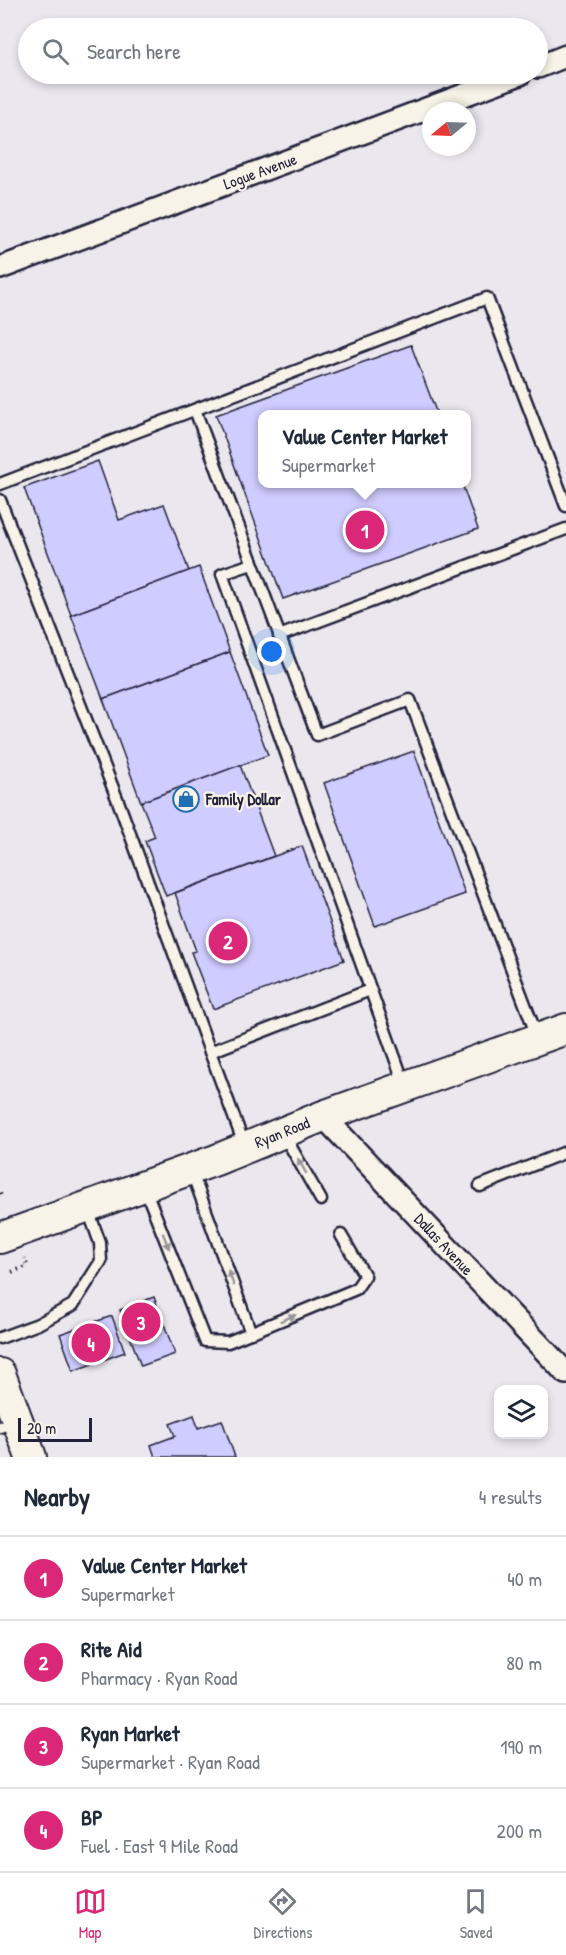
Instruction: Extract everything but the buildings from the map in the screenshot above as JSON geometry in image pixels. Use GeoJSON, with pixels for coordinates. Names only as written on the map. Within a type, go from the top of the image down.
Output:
{"type":"FeatureCollection","features":[{"type":"Feature","properties":{"kind":"main road","name":"Ryan Road"},"geometry":{"type":"LineString","coordinates":[[0,1238],[191,1169],[322,1116],[566,1029]]}},
{"type":"Feature","properties":{"kind":"main road"},"geometry":{"type":"LineString","coordinates":[[0,1374],[9,1424],[31,1457]]}},
{"type":"Feature","properties":{"kind":"street"},"geometry":{"type":"LineString","coordinates":[[548,63],[566,56]]}},
{"type":"Feature","properties":{"kind":"street","name":"Logue Avenue"},"geometry":{"type":"LineString","coordinates":[[0,268],[493,84]]}},
{"type":"Feature","properties":{"kind":"street","name":"Dallas Avenue"},"geometry":{"type":"LineString","coordinates":[[322,1116],[566,1372]]}},
{"type":"Feature","properties":{"kind":"lane"},"geometry":{"type":"LineString","coordinates":[[0,484],[487,298],[566,506]]}},
{"type":"Feature","properties":{"kind":"lane"},"geometry":{"type":"LineString","coordinates":[[195,410],[317,735],[410,700],[538,1040]]}},
{"type":"Feature","properties":{"kind":"lane"},"geometry":{"type":"LineString","coordinates":[[0,500],[118,801],[245,1148]]}},
{"type":"Feature","properties":{"kind":"lane"},"geometry":{"type":"LineString","coordinates":[[279,636],[566,529]]}},
{"type":"Feature","properties":{"kind":"lane"},"geometry":{"type":"LineString","coordinates":[[252,564],[222,574],[405,1086]]}},
{"type":"Feature","properties":{"kind":"lane"},"geometry":{"type":"LineString","coordinates":[[210,1052],[370,990]]}},
{"type":"Feature","properties":{"kind":"lane"},"geometry":{"type":"LineString","coordinates":[[282,1132],[321,1200]]}},
{"type":"Feature","properties":{"kind":"lane"},"geometry":{"type":"LineString","coordinates":[[480,1185],[566,1152]]}},
{"type":"Feature","properties":{"kind":"lane"},"geometry":{"type":"LineString","coordinates":[[191,1169],[251,1333]]}},
{"type":"Feature","properties":{"kind":"lane"},"geometry":{"type":"LineString","coordinates":[[144,1186],[205,1341],[228,1342],[356,1289],[365,1276],[341,1235]]}},
{"type":"Feature","properties":{"kind":"lane"},"geometry":{"type":"LineString","coordinates":[[0,1338],[51,1318],[73,1305],[79,1296],[101,1262],[100,1243],[87,1207]]}},
{"type":"Feature","properties":{"kind":"path"},"geometry":{"type":"LineString","coordinates":[[12,1272],[27,1266],[25,1258]]}},
{"type":"Feature","properties":{"kind":"place","name":"Value Center Market"},"geometry":{"type":"Point","coordinates":[365,530]}},
{"type":"Feature","properties":{"kind":"place","name":"Family Dollar"},"geometry":{"type":"Point","coordinates":[186,799]}},
{"type":"Feature","properties":{"kind":"place","name":"Rite Aid"},"geometry":{"type":"Point","coordinates":[228,941]}},
{"type":"Feature","properties":{"kind":"place","name":"Ryan Market"},"geometry":{"type":"Point","coordinates":[141,1322]}},
{"type":"Feature","properties":{"kind":"place","name":"BP"},"geometry":{"type":"Point","coordinates":[91,1343]}}]}
